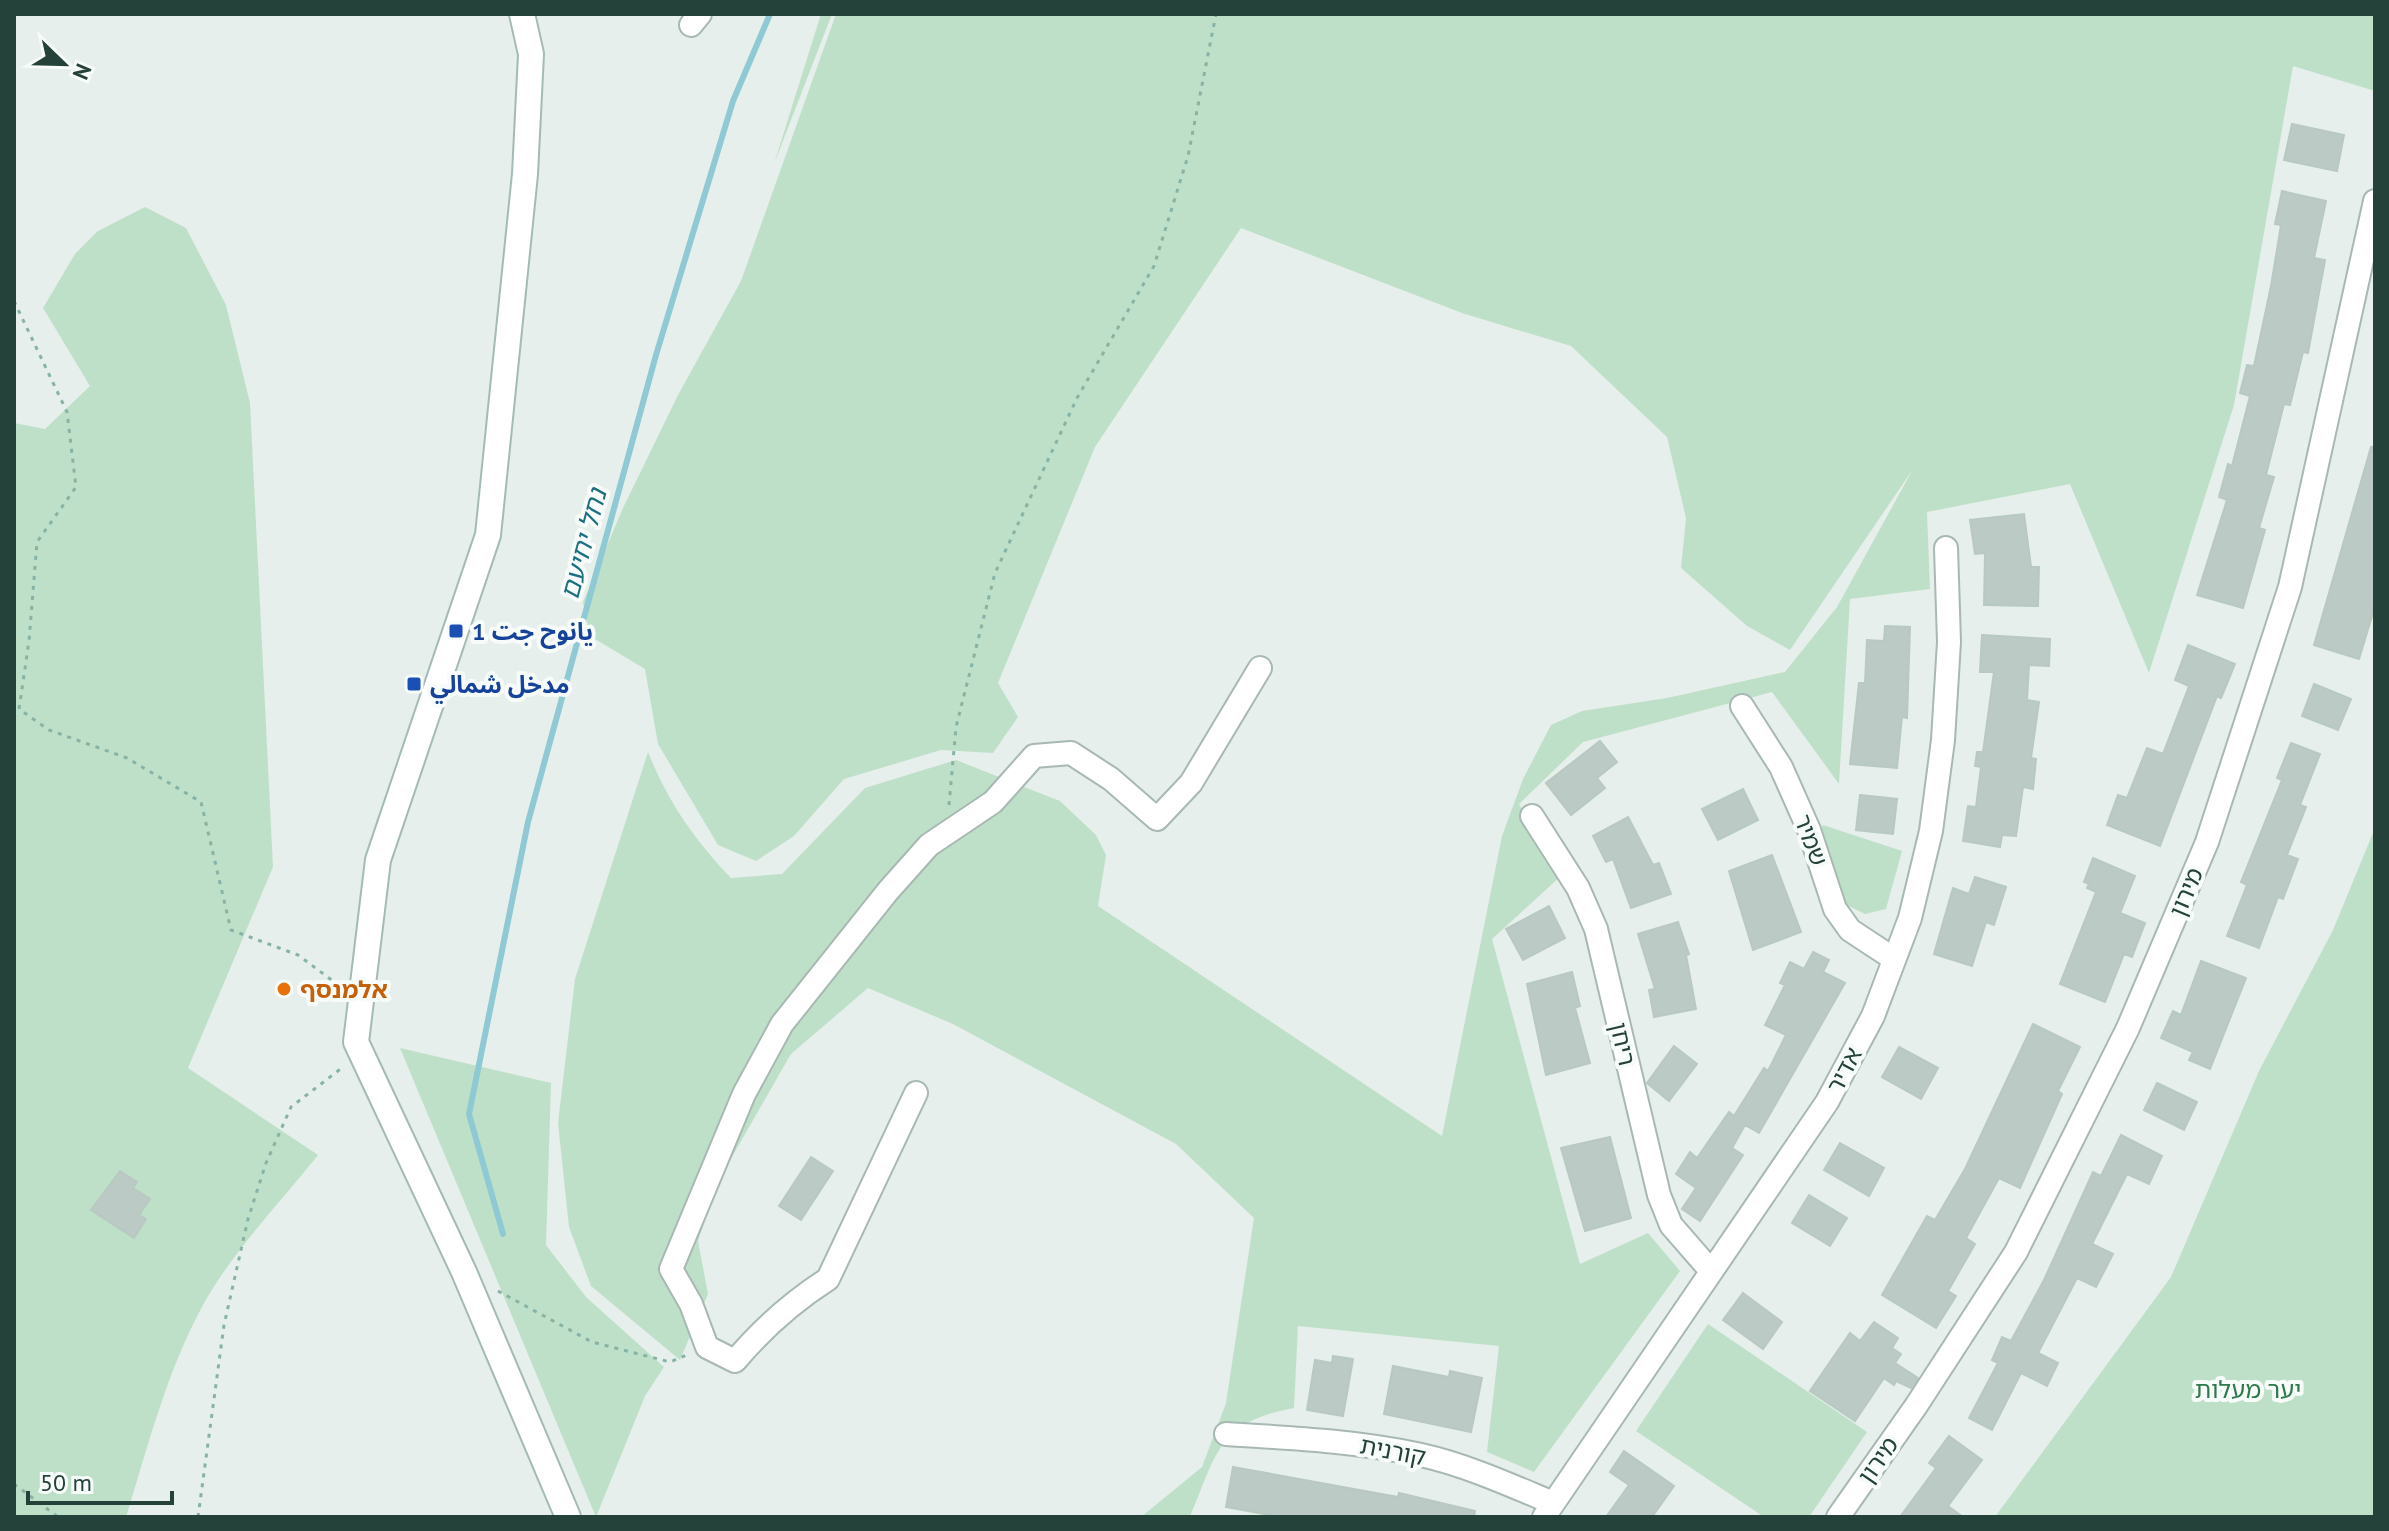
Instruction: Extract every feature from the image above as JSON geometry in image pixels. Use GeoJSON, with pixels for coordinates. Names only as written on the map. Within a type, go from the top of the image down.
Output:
{"type":"FeatureCollection","features":[{"type":"Feature","properties":{"kind":"main road"},"geometry":{"type":"LineString","coordinates":[[522,14],[531,54],[525,174],[488,535],[378,860],[356,1042],[464,1272],[568,1517]]}},
{"type":"Feature","properties":{"kind":"street","name":"מירון"},"geometry":{"type":"LineString","coordinates":[[1838,1517],[1916,1406],[2016,1252],[2128,1028],[2207,842],[2290,587],[2375,201]]}},
{"type":"Feature","properties":{"kind":"street","name":"אדיר"},"geometry":{"type":"LineString","coordinates":[[1549,1510],[1827,1102],[1873,1016],[1910,918],[1931,831],[1943,740],[1949,642],[1946,548]]}},
{"type":"Feature","properties":{"kind":"street"},"geometry":{"type":"LineString","coordinates":[[916,1093],[828,1279],[800,1297],[758,1333],[735,1361],[707,1347],[691,1304],[671,1269],[744,1094],[782,1024],[888,891],[929,845],[993,802],[1034,756],[1071,753],[1111,779],[1157,819],[1191,783],[1260,668]]}},
{"type":"Feature","properties":{"kind":"street","name":"שמיר"},"geometry":{"type":"LineString","coordinates":[[1742,706],[1786,780],[1809,830],[1835,909],[1850,930],[1894,959]]}},
{"type":"Feature","properties":{"kind":"street","name":"ריחן"},"geometry":{"type":"LineString","coordinates":[[1532,816],[1578,888],[1596,929],[1663,1205],[1671,1225],[1711,1271]]}},
{"type":"Feature","properties":{"kind":"street","name":"קורנית"},"geometry":{"type":"LineString","coordinates":[[1226,1434],[1341,1441],[1423,1455],[1489,1476],[1549,1510]]}},
{"type":"Feature","properties":{"kind":"path"},"geometry":{"type":"LineString","coordinates":[[947,833],[956,727],[995,573],[1077,398],[1154,266],[1188,156],[1216,14]]}},
{"type":"Feature","properties":{"kind":"path"},"geometry":{"type":"LineString","coordinates":[[14,301],[67,412],[76,487],[37,542],[29,641],[19,709],[49,730],[127,758],[201,802],[231,930],[298,955],[361,1001]]}},
{"type":"Feature","properties":{"kind":"path"},"geometry":{"type":"LineString","coordinates":[[198,1517],[224,1325],[248,1219],[266,1163],[291,1107],[357,1056],[356,1042]]}},
{"type":"Feature","properties":{"kind":"path"},"geometry":{"type":"LineString","coordinates":[[464,1272],[592,1342],[670,1362],[707,1347]]}},
{"type":"Feature","properties":{"kind":"path"},"geometry":{"type":"LineString","coordinates":[[14,1484],[58,1517]]}},
{"type":"Feature","properties":{"kind":"green space"},"geometry":{"type":"Polygon","coordinates":[[[821,14],[832,14],[774,164],[821,14]]]}},
{"type":"Feature","properties":{"kind":"green space"},"geometry":{"type":"Polygon","coordinates":[[[836,14],[2375,14],[2375,91],[2293,66],[2234,405],[2149,673],[2070,484],[1927,512],[1930,589],[1850,599],[1839,784],[1772,692],[1583,742],[1519,804],[1562,875],[1492,939],[1580,1264],[1648,1233],[1680,1271],[1534,1472],[1487,1452],[1499,1346],[1298,1326],[1294,1408],[1249,1422],[1235,1432],[1215,1458],[1190,1517],[1141,1517],[1202,1467],[1226,1403],[1254,1218],[1176,1144],[953,1024],[868,988],[791,1054],[717,1183],[698,1241],[708,1294],[680,1360],[591,1286],[569,1227],[558,1123],[575,979],[648,752],[683,819],[731,878],[782,874],[865,788],[956,760],[1060,801],[1096,835],[1106,855],[1098,906],[1442,1136],[1502,836],[1523,779],[1551,725],[1582,711],[1667,698],[1785,672],[1837,607],[1913,469],[1790,650],[1747,626],[1681,568],[1686,518],[1667,437],[1571,346],[1462,313],[1241,228],[1095,447],[998,683],[1018,717],[993,753],[941,750],[844,779],[794,836],[756,861],[718,845],[658,744],[645,669],[590,636],[583,602],[623,508],[678,395],[741,281],[836,14]]]}},
{"type":"Feature","properties":{"kind":"green space"},"geometry":{"type":"Polygon","coordinates":[[[145,207],[186,228],[226,305],[250,403],[273,867],[188,1068],[318,1155],[242,1247],[203,1305],[169,1382],[126,1517],[14,1517],[14,423],[45,429],[90,386],[43,308],[75,254],[98,231],[145,207]]]}},
{"type":"Feature","properties":{"kind":"green space"},"geometry":{"type":"Polygon","coordinates":[[[1823,825],[1902,851],[1886,909],[1865,914],[1845,904],[1820,832],[1823,825]]]}},
{"type":"Feature","properties":{"kind":"green space","name":"יער מעלות"},"geometry":{"type":"Polygon","coordinates":[[[2375,828],[2375,1517],[1995,1517],[2171,1277],[2259,1071],[2333,930],[2375,828]]]}},
{"type":"Feature","properties":{"kind":"green space"},"geometry":{"type":"Polygon","coordinates":[[[400,1048],[551,1083],[546,1245],[586,1297],[664,1367],[645,1396],[596,1517],[400,1048]]]}},
{"type":"Feature","properties":{"kind":"green space"},"geometry":{"type":"Polygon","coordinates":[[[1708,1324],[1867,1432],[1809,1517],[1764,1517],[1636,1431],[1708,1324]]]}},
{"type":"Feature","properties":{"kind":"building"},"geometry":{"type":"Polygon","coordinates":[[[2292,124],[2344,135],[2337,171],[2284,160],[2292,124]]]}},
{"type":"Feature","properties":{"kind":"building"},"geometry":{"type":"Polygon","coordinates":[[[2282,191],[2326,201],[2314,258],[2325,260],[2308,353],[2303,352],[2290,405],[2284,404],[2266,475],[2274,477],[2259,528],[2265,530],[2243,608],[2197,595],[2227,500],[2219,497],[2228,464],[2232,466],[2250,396],[2240,393],[2247,365],[2254,366],[2271,286],[2281,225],[2275,224],[2282,191]]]}},
{"type":"Feature","properties":{"kind":"building"},"geometry":{"type":"Polygon","coordinates":[[[2371,447],[2375,447],[2375,606],[2359,659],[2314,645],[2371,447]]]}},
{"type":"Feature","properties":{"kind":"building"},"geometry":{"type":"Polygon","coordinates":[[[2024,514],[2031,567],[2039,567],[2038,606],[1984,605],[1985,553],[1975,554],[1970,520],[2024,514]]]}},
{"type":"Feature","properties":{"kind":"building"},"geometry":{"type":"Polygon","coordinates":[[[1885,626],[1910,627],[1907,718],[1902,717],[1897,768],[1850,764],[1859,683],[1865,683],[1867,640],[1884,641],[1885,626]]]}},
{"type":"Feature","properties":{"kind":"building"},"geometry":{"type":"Polygon","coordinates":[[[1982,635],[2050,639],[2049,666],[2029,665],[2027,700],[2039,702],[2031,758],[2036,759],[2033,789],[2023,787],[2016,836],[2002,835],[2000,847],[1963,841],[1968,806],[1976,807],[1981,767],[1975,766],[1977,752],[1983,752],[1994,672],[1980,672],[1982,635]]]}},
{"type":"Feature","properties":{"kind":"building"},"geometry":{"type":"Polygon","coordinates":[[[2188,645],[2235,664],[2221,698],[2217,696],[2160,846],[2107,825],[2118,795],[2127,798],[2147,748],[2163,754],[2189,686],[2175,680],[2188,645]]]}},
{"type":"Feature","properties":{"kind":"building"},"geometry":{"type":"Polygon","coordinates":[[[2314,684],[2351,699],[2338,730],[2302,716],[2314,684]]]}},
{"type":"Feature","properties":{"kind":"building"},"geometry":{"type":"Polygon","coordinates":[[[1600,741],[1617,762],[1597,778],[1605,788],[1571,815],[1546,783],[1600,741]]]}},
{"type":"Feature","properties":{"kind":"building"},"geometry":{"type":"Polygon","coordinates":[[[2291,743],[2320,754],[2300,805],[2306,807],[2287,855],[2298,859],[2283,899],[2278,897],[2259,948],[2227,936],[2247,885],[2241,882],[2282,780],[2277,778],[2291,743]]]}},
{"type":"Feature","properties":{"kind":"building"},"geometry":{"type":"Polygon","coordinates":[[[1743,789],[1758,820],[1718,840],[1702,809],[1743,789]]]}},
{"type":"Feature","properties":{"kind":"building"},"geometry":{"type":"Polygon","coordinates":[[[1860,795],[1897,799],[1893,834],[1856,830],[1860,795]]]}},
{"type":"Feature","properties":{"kind":"building"},"geometry":{"type":"Polygon","coordinates":[[[1628,817],[1653,865],[1659,863],[1671,894],[1631,908],[1613,859],[1606,862],[1593,836],[1628,817]]]}},
{"type":"Feature","properties":{"kind":"building"},"geometry":{"type":"Polygon","coordinates":[[[1772,855],[1801,932],[1753,950],[1729,871],[1772,855]]]}},
{"type":"Feature","properties":{"kind":"building"},"geometry":{"type":"Polygon","coordinates":[[[2093,858],[2135,876],[2120,913],[2145,923],[2132,957],[2124,954],[2105,1002],[2060,984],[2096,892],[2087,888],[2089,884],[2084,882],[2093,858]]]}},
{"type":"Feature","properties":{"kind":"building"},"geometry":{"type":"Polygon","coordinates":[[[1975,877],[2006,887],[1994,925],[1986,922],[1972,966],[1934,954],[1953,888],[1969,894],[1975,877]]]}},
{"type":"Feature","properties":{"kind":"building"},"geometry":{"type":"Polygon","coordinates":[[[1549,906],[1565,938],[1523,960],[1506,929],[1549,906]]]}},
{"type":"Feature","properties":{"kind":"building"},"geometry":{"type":"Polygon","coordinates":[[[1678,922],[1689,954],[1686,955],[1696,1009],[1654,1017],[1649,990],[1655,989],[1638,934],[1678,922]]]}},
{"type":"Feature","properties":{"kind":"building"},"geometry":{"type":"Polygon","coordinates":[[[1813,952],[1829,960],[1823,972],[1845,983],[1759,1133],[1745,1125],[1732,1148],[1743,1155],[1700,1221],[1682,1209],[1696,1188],[1676,1174],[1690,1152],[1697,1158],[1729,1112],[1734,1116],[1764,1068],[1768,1071],[1786,1035],[1765,1025],[1785,985],[1780,983],[1790,962],[1804,969],[1813,952]]]}},
{"type":"Feature","properties":{"kind":"building"},"geometry":{"type":"Polygon","coordinates":[[[2201,961],[2246,978],[2210,1069],[2189,1060],[2193,1052],[2161,1038],[2173,1011],[2181,1015],[2201,961]]]}},
{"type":"Feature","properties":{"kind":"building"},"geometry":{"type":"Polygon","coordinates":[[[1572,972],[1580,1006],[1575,1008],[1590,1063],[1546,1075],[1527,984],[1572,972]]]}},
{"type":"Feature","properties":{"kind":"building"},"geometry":{"type":"Polygon","coordinates":[[[2033,1024],[2080,1047],[2058,1091],[2062,1094],[2020,1188],[1999,1178],[1966,1238],[1975,1244],[1948,1291],[1956,1296],[1936,1328],[1882,1295],[1927,1216],[1935,1220],[1965,1169],[2033,1024]]]}},
{"type":"Feature","properties":{"kind":"building"},"geometry":{"type":"Polygon","coordinates":[[[1674,1046],[1697,1064],[1669,1101],[1647,1083],[1674,1046]]]}},
{"type":"Feature","properties":{"kind":"building"},"geometry":{"type":"Polygon","coordinates":[[[1899,1047],[1938,1068],[1921,1099],[1882,1077],[1899,1047]]]}},
{"type":"Feature","properties":{"kind":"building"},"geometry":{"type":"Polygon","coordinates":[[[2157,1083],[2197,1102],[2184,1130],[2144,1110],[2157,1083]]]}},
{"type":"Feature","properties":{"kind":"building"},"geometry":{"type":"Polygon","coordinates":[[[2121,1135],[2162,1156],[2149,1184],[2127,1174],[2092,1244],[2113,1254],[2096,1287],[2077,1278],[2038,1353],[2058,1363],[2047,1386],[2021,1373],[1992,1430],[1969,1418],[1998,1363],[1992,1360],[2002,1337],[2011,1341],[2044,1280],[2093,1172],[2101,1176],[2121,1135]]]}},
{"type":"Feature","properties":{"kind":"building"},"geometry":{"type":"Polygon","coordinates":[[[1610,1137],[1631,1218],[1585,1231],[1561,1148],[1610,1137]]]}},
{"type":"Feature","properties":{"kind":"building"},"geometry":{"type":"Polygon","coordinates":[[[1840,1143],[1884,1168],[1869,1196],[1824,1170],[1840,1143]]]}},
{"type":"Feature","properties":{"kind":"building"},"geometry":{"type":"Polygon","coordinates":[[[811,1157],[833,1171],[801,1220],[779,1206],[811,1157]]]}},
{"type":"Feature","properties":{"kind":"building"},"geometry":{"type":"Polygon","coordinates":[[[120,1171],[137,1182],[133,1188],[150,1199],[139,1215],[146,1219],[134,1238],[91,1210],[120,1171]]]}},
{"type":"Feature","properties":{"kind":"building"},"geometry":{"type":"Polygon","coordinates":[[[1809,1195],[1847,1218],[1830,1246],[1792,1223],[1809,1195]]]}},
{"type":"Feature","properties":{"kind":"building"},"geometry":{"type":"Polygon","coordinates":[[[1743,1293],[1782,1322],[1763,1349],[1723,1320],[1743,1293]]]}},
{"type":"Feature","properties":{"kind":"building"},"geometry":{"type":"Polygon","coordinates":[[[1874,1322],[1898,1338],[1892,1348],[1901,1354],[1895,1363],[1918,1378],[1911,1388],[1896,1381],[1894,1385],[1884,1378],[1855,1421],[1810,1391],[1850,1333],[1860,1341],[1874,1322]]]}},
{"type":"Feature","properties":{"kind":"building"},"geometry":{"type":"Polygon","coordinates":[[[1333,1356],[1353,1359],[1343,1416],[1307,1410],[1315,1360],[1332,1363],[1333,1356]]]}},
{"type":"Feature","properties":{"kind":"building"},"geometry":{"type":"Polygon","coordinates":[[[1393,1366],[1449,1377],[1450,1371],[1482,1378],[1471,1432],[1384,1414],[1393,1366]]]}},
{"type":"Feature","properties":{"kind":"building"},"geometry":{"type":"Polygon","coordinates":[[[1949,1436],[1982,1460],[1948,1506],[1963,1517],[1900,1517],[1936,1468],[1929,1463],[1949,1436]]]}},
{"type":"Feature","properties":{"kind":"building"},"geometry":{"type":"Polygon","coordinates":[[[1624,1451],[1674,1486],[1652,1517],[1606,1517],[1629,1485],[1610,1472],[1624,1451]]]}},
{"type":"Feature","properties":{"kind":"building"},"geometry":{"type":"Polygon","coordinates":[[[1233,1467],[1398,1497],[1399,1493],[1475,1511],[1474,1517],[1281,1517],[1226,1507],[1233,1467]]]}},
{"type":"Feature","properties":{"kind":"waterway","name":"נחל יחיעם"},"geometry":{"type":"LineString","coordinates":[[503,1234],[469,1114],[528,822],[656,355],[733,101],[770,14]]}},
{"type":"Feature","properties":{"kind":"place","name":"يانوح جت 1"},"geometry":{"type":"Point","coordinates":[456,631]}},
{"type":"Feature","properties":{"kind":"place","name":"مدخل شمالي"},"geometry":{"type":"Point","coordinates":[414,684]}},
{"type":"Feature","properties":{"kind":"place","name":"אלמנסף"},"geometry":{"type":"Point","coordinates":[284,989]}}]}
